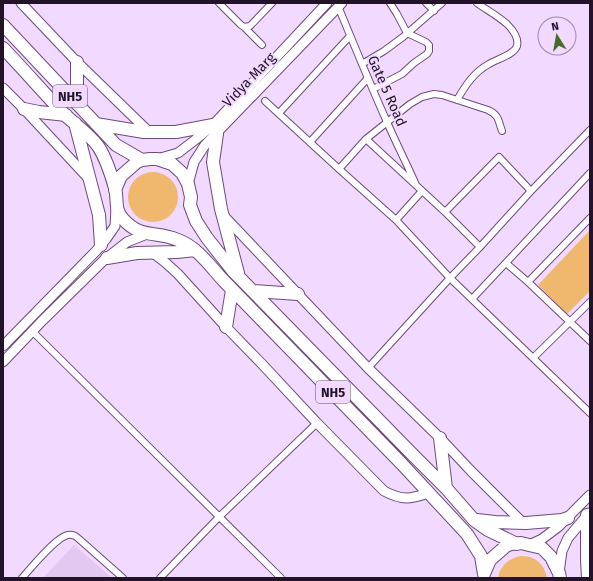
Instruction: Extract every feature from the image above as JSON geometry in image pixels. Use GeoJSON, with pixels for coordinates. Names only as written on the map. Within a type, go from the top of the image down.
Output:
{"type":"FeatureCollection","features":[{"type":"Feature","properties":{"kind":"highway","name":"NH5"},"geometry":{"type":"LineString","coordinates":[[3,25],[116,145],[142,160],[157,159],[172,164],[182,173],[188,184],[191,197],[190,205],[196,221],[207,238],[238,276],[446,488],[474,520],[488,530],[517,544]]}},
{"type":"Feature","properties":{"kind":"highway","name":"NH5"},"geometry":{"type":"LineString","coordinates":[[3,48],[70,119],[98,146],[106,161],[115,190],[116,206],[122,219],[135,230],[179,240],[195,250],[232,290],[402,463],[467,534],[481,556],[484,576]]}},
{"type":"Feature","properties":{"kind":"highway"},"geometry":{"type":"LineString","coordinates":[[77,62],[77,104]]}},
{"type":"Feature","properties":{"kind":"highway"},"geometry":{"type":"LineString","coordinates":[[24,109],[70,119],[99,215],[101,246]]}},
{"type":"Feature","properties":{"kind":"highway"},"geometry":{"type":"LineString","coordinates":[[96,124],[144,132],[176,132],[215,129],[213,162],[223,215],[238,276]]}},
{"type":"Feature","properties":{"kind":"highway"},"geometry":{"type":"LineString","coordinates":[[115,190],[121,176],[137,162],[142,160]]}},
{"type":"Feature","properties":{"kind":"highway"},"geometry":{"type":"LineString","coordinates":[[107,258],[136,253],[195,250]]}},
{"type":"Feature","properties":{"kind":"highway"},"geometry":{"type":"LineString","coordinates":[[226,327],[232,290]]}},
{"type":"Feature","properties":{"kind":"highway"},"geometry":{"type":"LineString","coordinates":[[253,291],[298,294]]}},
{"type":"Feature","properties":{"kind":"highway"},"geometry":{"type":"LineString","coordinates":[[440,438],[446,488]]}},
{"type":"Feature","properties":{"kind":"highway"},"geometry":{"type":"LineString","coordinates":[[588,513],[588,578]]}},
{"type":"Feature","properties":{"kind":"highway"},"geometry":{"type":"LineString","coordinates":[[474,520],[523,523],[562,520],[568,518]]}},
{"type":"Feature","properties":{"kind":"highway","name":"NH5"},"geometry":{"type":"LineString","coordinates":[[484,576],[490,560],[506,546],[512,544],[529,544],[542,548],[552,557],[559,576]]}},
{"type":"Feature","properties":{"kind":"street"},"geometry":{"type":"LineString","coordinates":[[21,3],[77,62],[149,132]]}},
{"type":"Feature","properties":{"kind":"street"},"geometry":{"type":"LineString","coordinates":[[219,3],[262,45]]}},
{"type":"Feature","properties":{"kind":"street"},"geometry":{"type":"LineString","coordinates":[[244,27],[250,26],[272,3]]}},
{"type":"Feature","properties":{"kind":"street","name":"Vidya Marg"},"geometry":{"type":"LineString","coordinates":[[188,184],[194,162],[215,129],[327,3]]}},
{"type":"Feature","properties":{"kind":"street"},"geometry":{"type":"LineString","coordinates":[[373,89],[402,74],[429,51],[429,45],[426,42],[407,33],[390,3]]}},
{"type":"Feature","properties":{"kind":"street"},"geometry":{"type":"LineString","coordinates":[[426,3],[434,11]]}},
{"type":"Feature","properties":{"kind":"street"},"geometry":{"type":"LineString","coordinates":[[362,64],[384,52],[442,3]]}},
{"type":"Feature","properties":{"kind":"street"},"geometry":{"type":"LineString","coordinates":[[457,100],[464,87],[477,73],[489,64],[509,54],[517,46],[516,38],[508,25],[477,3]]}},
{"type":"Feature","properties":{"kind":"street","name":"Vidya Marg"},"geometry":{"type":"LineString","coordinates":[[157,159],[178,153],[195,140],[215,129],[340,5]]}},
{"type":"Feature","properties":{"kind":"street","name":"Gate 5 Road"},"geometry":{"type":"LineString","coordinates":[[340,5],[350,36],[416,186]]}},
{"type":"Feature","properties":{"kind":"street"},"geometry":{"type":"LineString","coordinates":[[279,113],[350,36]]}},
{"type":"Feature","properties":{"kind":"street"},"geometry":{"type":"LineString","coordinates":[[310,142],[368,78]]}},
{"type":"Feature","properties":{"kind":"street"},"geometry":{"type":"LineString","coordinates":[[3,88],[89,179]]}},
{"type":"Feature","properties":{"kind":"street"},"geometry":{"type":"LineString","coordinates":[[338,169],[366,139],[410,104],[428,95],[442,95],[494,112],[502,131]]}},
{"type":"Feature","properties":{"kind":"street"},"geometry":{"type":"LineString","coordinates":[[266,101],[338,169],[396,220],[450,278],[590,413]]}},
{"type":"Feature","properties":{"kind":"street"},"geometry":{"type":"LineString","coordinates":[[368,368],[531,190],[590,130]]}},
{"type":"Feature","properties":{"kind":"street"},"geometry":{"type":"LineString","coordinates":[[366,139],[480,247]]}},
{"type":"Feature","properties":{"kind":"street"},"geometry":{"type":"LineString","coordinates":[[444,212],[499,157],[531,190]]}},
{"type":"Feature","properties":{"kind":"street"},"geometry":{"type":"LineString","coordinates":[[472,299],[590,173]]}},
{"type":"Feature","properties":{"kind":"street"},"geometry":{"type":"LineString","coordinates":[[396,220],[422,191]]}},
{"type":"Feature","properties":{"kind":"street"},"geometry":{"type":"LineString","coordinates":[[17,347],[5,342],[101,246],[115,226],[116,206]]}},
{"type":"Feature","properties":{"kind":"street"},"geometry":{"type":"LineString","coordinates":[[223,215],[368,368],[440,438],[523,523]]}},
{"type":"Feature","properties":{"kind":"street"},"geometry":{"type":"LineString","coordinates":[[528,282],[590,218]]}},
{"type":"Feature","properties":{"kind":"street"},"geometry":{"type":"LineString","coordinates":[[3,362],[32,331],[107,258],[127,242],[152,234]]}},
{"type":"Feature","properties":{"kind":"street"},"geometry":{"type":"LineString","coordinates":[[153,253],[178,274],[317,423],[384,491],[404,499],[429,492]]}},
{"type":"Feature","properties":{"kind":"street"},"geometry":{"type":"LineString","coordinates":[[506,263],[590,341]]}},
{"type":"Feature","properties":{"kind":"street"},"geometry":{"type":"LineString","coordinates":[[533,358],[590,302]]}},
{"type":"Feature","properties":{"kind":"street"},"geometry":{"type":"LineString","coordinates":[[32,331],[281,578]]}},
{"type":"Feature","properties":{"kind":"street"},"geometry":{"type":"LineString","coordinates":[[160,578],[219,517],[317,423]]}},
{"type":"Feature","properties":{"kind":"street"},"geometry":{"type":"LineString","coordinates":[[529,544],[542,539],[558,527],[590,495]]}},
{"type":"Feature","properties":{"kind":"street"},"geometry":{"type":"LineString","coordinates":[[559,576],[562,551],[568,538],[588,513]]}},
{"type":"Feature","properties":{"kind":"street"},"geometry":{"type":"LineString","coordinates":[[22,578],[58,540],[68,534],[74,535],[79,539],[123,578]]}},
{"type":"Feature","properties":{"kind":"shaded area"},"geometry":{"type":"Polygon","coordinates":[[[153,172],[162,174],[171,179],[176,188],[178,197],[176,206],[171,215],[162,220],[153,222],[144,220],[135,215],[130,206],[128,197],[130,188],[135,179],[144,174],[153,172]]]}},
{"type":"Feature","properties":{"kind":"shaded area"},"geometry":{"type":"Polygon","coordinates":[[[590,230],[590,291],[567,314],[538,285],[590,230]]]}},
{"type":"Feature","properties":{"kind":"shaded area"},"geometry":{"type":"Polygon","coordinates":[[[74,545],[112,578],[43,578],[74,545]]]}},
{"type":"Feature","properties":{"kind":"shaded area"},"geometry":{"type":"Polygon","coordinates":[[[521,556],[531,557],[538,561],[544,568],[547,578],[498,578],[503,566],[506,563],[521,556]]]}}]}
